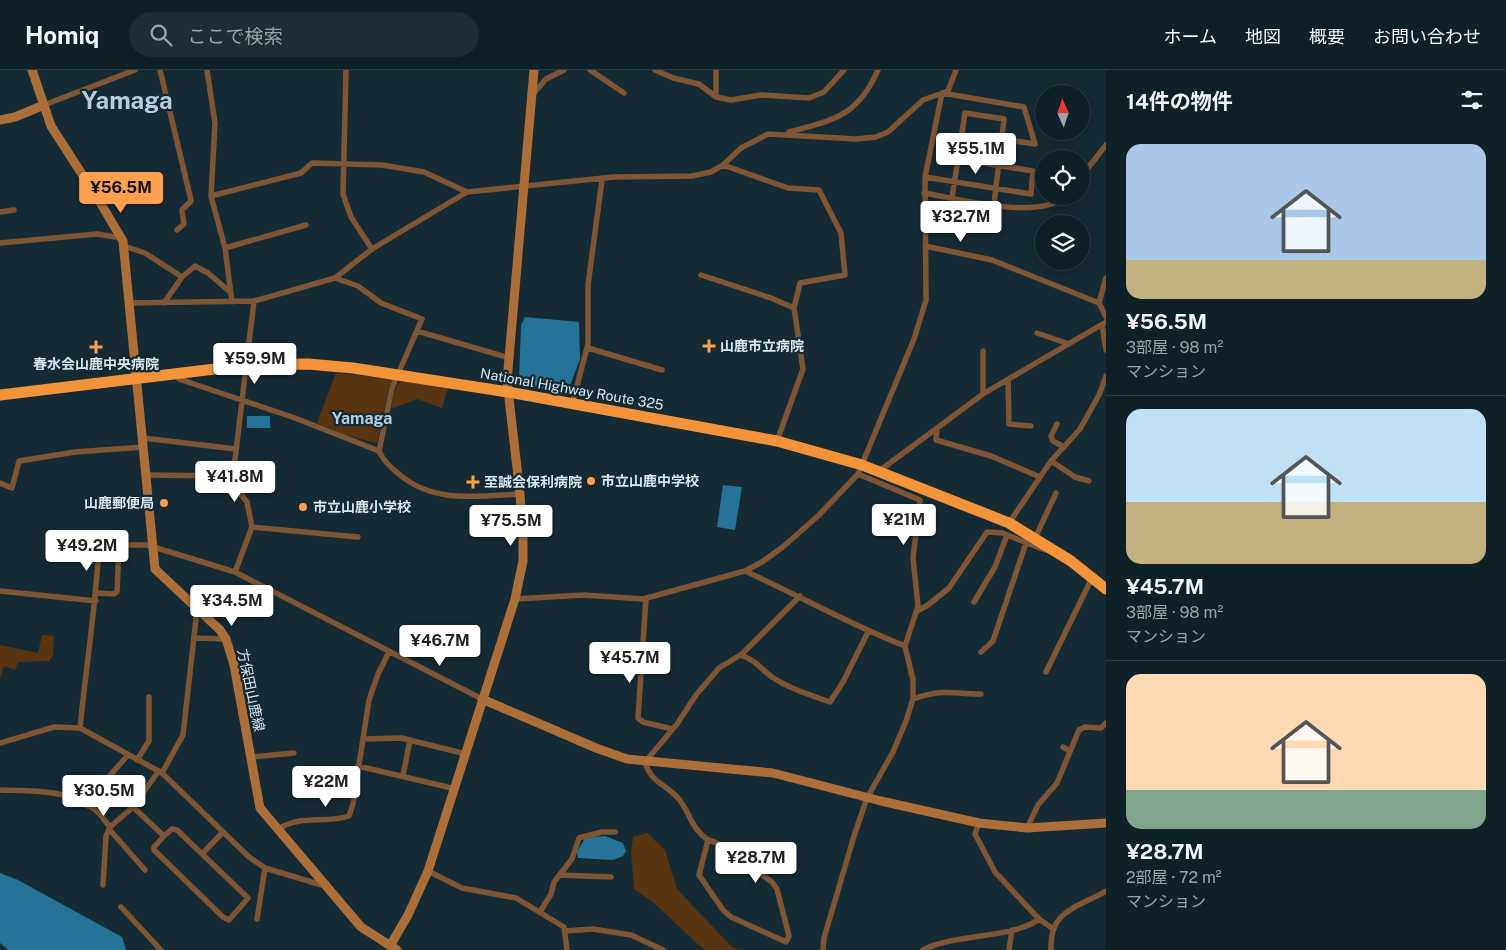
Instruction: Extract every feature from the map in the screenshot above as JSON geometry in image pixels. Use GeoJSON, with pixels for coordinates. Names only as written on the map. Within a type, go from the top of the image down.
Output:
{"type":"FeatureCollection","features":[{"type":"Feature","properties":{"kind":"highway","name":"National Highway Route 325"},"geometry":{"type":"LineString","coordinates":[[0,395],[248,365],[308,364],[399,375],[508,392],[777,441],[860,469],[879,471],[1052,548],[1106,589]]}},
{"type":"Feature","properties":{"kind":"street"},"geometry":{"type":"LineString","coordinates":[[32,70],[51,126],[122,242]]}},
{"type":"Feature","properties":{"kind":"street"},"geometry":{"type":"LineString","coordinates":[[0,120],[15,117],[135,70]]}},
{"type":"Feature","properties":{"kind":"street"},"geometry":{"type":"LineString","coordinates":[[160,70],[190,196],[190,201],[182,210],[184,224],[177,230]]}},
{"type":"Feature","properties":{"kind":"street"},"geometry":{"type":"LineString","coordinates":[[206,70],[215,123],[211,196],[225,248],[229,291],[232,302]]}},
{"type":"Feature","properties":{"kind":"street"},"geometry":{"type":"LineString","coordinates":[[346,70],[342,164],[343,194],[351,217],[372,249]]}},
{"type":"Feature","properties":{"kind":"street"},"geometry":{"type":"LineString","coordinates":[[393,948],[428,871],[456,789],[482,699],[515,599],[523,561],[520,494],[508,392],[534,70]]}},
{"type":"Feature","properties":{"kind":"street"},"geometry":{"type":"LineString","coordinates":[[533,94],[549,77],[552,70]]}},
{"type":"Feature","properties":{"kind":"street"},"geometry":{"type":"LineString","coordinates":[[549,77],[564,70]]}},
{"type":"Feature","properties":{"kind":"street"},"geometry":{"type":"LineString","coordinates":[[590,70],[624,93]]}},
{"type":"Feature","properties":{"kind":"street"},"geometry":{"type":"LineString","coordinates":[[655,70],[673,78],[699,84],[716,97],[731,100],[761,95],[793,99],[809,98],[824,92],[844,70]]}},
{"type":"Feature","properties":{"kind":"street"},"geometry":{"type":"LineString","coordinates":[[716,70],[716,97]]}},
{"type":"Feature","properties":{"kind":"street"},"geometry":{"type":"LineString","coordinates":[[785,134],[836,119],[852,108],[870,88],[878,70]]}},
{"type":"Feature","properties":{"kind":"street"},"geometry":{"type":"LineString","coordinates":[[128,303],[254,301],[335,278],[372,249],[466,192],[655,175],[692,176],[711,172],[723,165],[741,148],[768,134],[856,139],[876,137],[888,132],[916,105],[948,91],[956,70]]}},
{"type":"Feature","properties":{"kind":"street"},"geometry":{"type":"LineString","coordinates":[[942,93],[1024,107],[1035,144],[1002,139]]}},
{"type":"Feature","properties":{"kind":"street"},"geometry":{"type":"LineString","coordinates":[[515,599],[584,595],[646,598],[745,571],[762,562],[784,546],[820,515],[860,469],[914,339],[926,300],[925,177],[942,93]]}},
{"type":"Feature","properties":{"kind":"street"},"geometry":{"type":"LineString","coordinates":[[952,198],[965,113],[1004,119],[994,188],[994,204]]}},
{"type":"Feature","properties":{"kind":"street"},"geometry":{"type":"LineString","coordinates":[[1090,165],[1106,145]]}},
{"type":"Feature","properties":{"kind":"street"},"geometry":{"type":"LineString","coordinates":[[925,177],[1031,194],[1033,171],[958,158]]}},
{"type":"Feature","properties":{"kind":"street"},"geometry":{"type":"LineString","coordinates":[[211,196],[302,173],[312,163],[382,165],[424,172],[466,192]]}},
{"type":"Feature","properties":{"kind":"street"},"geometry":{"type":"LineString","coordinates":[[723,165],[788,188],[819,190],[841,233],[845,275],[800,283],[794,308],[803,369],[777,441]]}},
{"type":"Feature","properties":{"kind":"street"},"geometry":{"type":"LineString","coordinates":[[572,405],[588,348],[588,285],[602,180]]}},
{"type":"Feature","properties":{"kind":"street"},"geometry":{"type":"LineString","coordinates":[[924,193],[1024,209],[1044,208],[1053,205]]}},
{"type":"Feature","properties":{"kind":"street"},"geometry":{"type":"LineString","coordinates":[[0,212],[14,210]]}},
{"type":"Feature","properties":{"kind":"street"},"geometry":{"type":"LineString","coordinates":[[225,248],[306,225]]}},
{"type":"Feature","properties":{"kind":"street"},"geometry":{"type":"LineString","coordinates":[[0,243],[97,234],[122,242],[145,253],[182,277]]}},
{"type":"Feature","properties":{"kind":"street","name":"方保田山鹿線"},"geometry":{"type":"LineString","coordinates":[[122,242],[155,569],[220,630],[226,639],[260,808],[324,886],[361,927],[393,948]]}},
{"type":"Feature","properties":{"kind":"street"},"geometry":{"type":"LineString","coordinates":[[925,246],[992,260],[1098,303],[1106,317]]}},
{"type":"Feature","properties":{"kind":"street"},"geometry":{"type":"LineString","coordinates":[[164,302],[182,277],[195,266],[208,273],[229,291]]}},
{"type":"Feature","properties":{"kind":"street"},"geometry":{"type":"LineString","coordinates":[[701,275],[771,298],[794,308]]}},
{"type":"Feature","properties":{"kind":"street"},"geometry":{"type":"LineString","coordinates":[[335,278],[358,286],[381,303],[422,319],[392,388],[379,451]]}},
{"type":"Feature","properties":{"kind":"street"},"geometry":{"type":"LineString","coordinates":[[1098,303],[1106,278]]}},
{"type":"Feature","properties":{"kind":"street"},"geometry":{"type":"LineString","coordinates":[[235,572],[252,527],[247,502],[239,492],[233,476],[241,401],[248,365],[254,301]]}},
{"type":"Feature","properties":{"kind":"street"},"geometry":{"type":"LineString","coordinates":[[879,471],[983,394],[1104,324],[1106,350]]}},
{"type":"Feature","properties":{"kind":"street"},"geometry":{"type":"LineString","coordinates":[[417,331],[510,358]]}},
{"type":"Feature","properties":{"kind":"street"},"geometry":{"type":"LineString","coordinates":[[1037,333],[1069,344]]}},
{"type":"Feature","properties":{"kind":"street"},"geometry":{"type":"LineString","coordinates":[[588,348],[662,370]]}},
{"type":"Feature","properties":{"kind":"street"},"geometry":{"type":"LineString","coordinates":[[983,351],[983,394]]}},
{"type":"Feature","properties":{"kind":"street"},"geometry":{"type":"LineString","coordinates":[[178,374],[179,379],[379,451],[394,470],[414,486],[458,497],[520,494]]}},
{"type":"Feature","properties":{"kind":"street"},"geometry":{"type":"LineString","coordinates":[[974,602],[995,568],[1008,529],[1051,461],[1089,416],[1106,376]]}},
{"type":"Feature","properties":{"kind":"street"},"geometry":{"type":"LineString","coordinates":[[1008,380],[1009,424],[1031,426]]}},
{"type":"Feature","properties":{"kind":"street"},"geometry":{"type":"LineString","coordinates":[[1057,424],[1051,436],[1053,441],[1064,447]]}},
{"type":"Feature","properties":{"kind":"street"},"geometry":{"type":"LineString","coordinates":[[937,428],[936,440],[991,456],[1040,477]]}},
{"type":"Feature","properties":{"kind":"street"},"geometry":{"type":"LineString","coordinates":[[143,438],[236,449]]}},
{"type":"Feature","properties":{"kind":"street"},"geometry":{"type":"LineString","coordinates":[[0,483],[12,488],[19,461],[75,452],[144,448]]}},
{"type":"Feature","properties":{"kind":"street"},"geometry":{"type":"LineString","coordinates":[[1051,461],[1075,478],[1089,481]]}},
{"type":"Feature","properties":{"kind":"street"},"geometry":{"type":"LineString","coordinates":[[823,950],[824,938],[851,845],[868,798],[892,752],[906,721],[913,699],[913,680],[905,646],[916,611],[913,558],[920,500],[860,469]]}},
{"type":"Feature","properties":{"kind":"street"},"geometry":{"type":"LineString","coordinates":[[146,475],[233,476]]}},
{"type":"Feature","properties":{"kind":"street"},"geometry":{"type":"LineString","coordinates":[[981,652],[993,641],[1031,540],[1056,493]]}},
{"type":"Feature","properties":{"kind":"street"},"geometry":{"type":"LineString","coordinates":[[252,527],[358,537]]}},
{"type":"Feature","properties":{"kind":"street"},"geometry":{"type":"LineString","coordinates":[[916,611],[928,605],[949,588],[971,558],[985,533],[1008,529]]}},
{"type":"Feature","properties":{"kind":"street"},"geometry":{"type":"LineString","coordinates":[[80,728],[86,661],[96,600],[99,545],[152,546],[235,572],[482,699],[596,748],[627,759],[774,773],[868,798],[979,823],[1027,828],[1106,822]]}},
{"type":"Feature","properties":{"kind":"street"},"geometry":{"type":"LineString","coordinates":[[96,593],[114,594],[117,592],[119,545]]}},
{"type":"Feature","properties":{"kind":"street"},"geometry":{"type":"LineString","coordinates":[[745,571],[800,596],[868,632],[905,646]]}},
{"type":"Feature","properties":{"kind":"street"},"geometry":{"type":"LineString","coordinates":[[1046,672],[1092,578]]}},
{"type":"Feature","properties":{"kind":"street"},"geometry":{"type":"LineString","coordinates":[[0,591],[96,600]]}},
{"type":"Feature","properties":{"kind":"street"},"geometry":{"type":"LineString","coordinates":[[645,762],[719,668],[740,655],[800,596]]}},
{"type":"Feature","properties":{"kind":"street"},"geometry":{"type":"LineString","coordinates":[[646,598],[638,718],[643,722],[672,729]]}},
{"type":"Feature","properties":{"kind":"street"},"geometry":{"type":"LineString","coordinates":[[103,885],[106,836],[109,828],[133,807],[160,772],[183,735],[197,610]]}},
{"type":"Feature","properties":{"kind":"street"},"geometry":{"type":"LineString","coordinates":[[740,655],[754,660],[771,676],[798,691],[830,702],[843,682],[868,632]]}},
{"type":"Feature","properties":{"kind":"street"},"geometry":{"type":"LineString","coordinates":[[194,638],[226,639]]}},
{"type":"Feature","properties":{"kind":"street"},"geometry":{"type":"LineString","coordinates":[[277,830],[286,824],[304,820],[349,816],[373,686],[389,652]]}},
{"type":"Feature","properties":{"kind":"street"},"geometry":{"type":"LineString","coordinates":[[913,699],[933,692],[947,690],[981,694]]}},
{"type":"Feature","properties":{"kind":"street"},"geometry":{"type":"LineString","coordinates":[[137,760],[149,741],[149,697]]}},
{"type":"Feature","properties":{"kind":"street"},"geometry":{"type":"LineString","coordinates":[[1027,828],[1038,805],[1057,783],[1081,728],[1101,728],[1106,723]]}},
{"type":"Feature","properties":{"kind":"street"},"geometry":{"type":"LineString","coordinates":[[0,743],[54,727],[80,728],[160,772],[249,857],[265,868],[324,886]]}},
{"type":"Feature","properties":{"kind":"street"},"geometry":{"type":"LineString","coordinates":[[363,739],[401,738],[466,754]]}},
{"type":"Feature","properties":{"kind":"street"},"geometry":{"type":"LineString","coordinates":[[403,776],[410,740]]}},
{"type":"Feature","properties":{"kind":"street"},"geometry":{"type":"LineString","coordinates":[[1064,747],[1070,751]]}},
{"type":"Feature","properties":{"kind":"street"},"geometry":{"type":"LineString","coordinates":[[251,757],[294,753]]}},
{"type":"Feature","properties":{"kind":"street"},"geometry":{"type":"LineString","coordinates":[[88,806],[96,791],[128,755]]}},
{"type":"Feature","properties":{"kind":"street"},"geometry":{"type":"LineString","coordinates":[[645,762],[648,774],[677,797],[696,832],[715,842],[772,882],[777,889],[789,936],[786,942],[731,917],[723,910],[699,875],[708,840]]}},
{"type":"Feature","properties":{"kind":"street"},"geometry":{"type":"LineString","coordinates":[[358,766],[456,789]]}},
{"type":"Feature","properties":{"kind":"street"},"geometry":{"type":"LineString","coordinates":[[0,790],[43,791],[65,796],[94,809],[145,870]]}},
{"type":"Feature","properties":{"kind":"street"},"geometry":{"type":"LineString","coordinates":[[133,807],[164,836]]}},
{"type":"Feature","properties":{"kind":"street"},"geometry":{"type":"LineString","coordinates":[[979,823],[975,834],[995,872],[1039,919],[1052,928]]}},
{"type":"Feature","properties":{"kind":"street"},"geometry":{"type":"LineString","coordinates":[[172,829],[176,830],[248,898],[229,920],[223,917],[154,850],[154,847],[164,836],[172,829]]}},
{"type":"Feature","properties":{"kind":"street"},"geometry":{"type":"LineString","coordinates":[[202,854],[223,832]]}},
{"type":"Feature","properties":{"kind":"street"},"geometry":{"type":"LineString","coordinates":[[540,912],[560,874],[572,859],[582,836],[602,832],[615,832]]}},
{"type":"Feature","properties":{"kind":"street"},"geometry":{"type":"LineString","coordinates":[[257,919],[265,868]]}},
{"type":"Feature","properties":{"kind":"street"},"geometry":{"type":"LineString","coordinates":[[428,871],[462,888],[516,898],[564,927],[567,950]]}},
{"type":"Feature","properties":{"kind":"street"},"geometry":{"type":"LineString","coordinates":[[560,874],[611,877]]}},
{"type":"Feature","properties":{"kind":"street"},"geometry":{"type":"LineString","coordinates":[[1051,950],[1052,928],[1065,912],[1106,891]]}},
{"type":"Feature","properties":{"kind":"street"},"geometry":{"type":"LineString","coordinates":[[121,907],[161,950]]}},
{"type":"Feature","properties":{"kind":"street"},"geometry":{"type":"LineString","coordinates":[[923,950],[970,936],[1012,930],[1034,923],[1039,919]]}},
{"type":"Feature","properties":{"kind":"street"},"geometry":{"type":"LineString","coordinates":[[565,931],[593,929],[631,935],[663,950]]}},
{"type":"Feature","properties":{"kind":"street"},"geometry":{"type":"LineString","coordinates":[[1009,950],[1012,930]]}},
{"type":"Feature","properties":{"kind":"shaded area"},"geometry":{"type":"Polygon","coordinates":[[[336,373],[394,379],[389,387],[377,443],[345,435],[317,423],[336,373]]]}},
{"type":"Feature","properties":{"kind":"shaded area"},"geometry":{"type":"Polygon","coordinates":[[[401,379],[448,388],[442,408],[417,399],[391,409],[395,390],[401,379]]]}},
{"type":"Feature","properties":{"kind":"shaded area"},"geometry":{"type":"Polygon","coordinates":[[[42,635],[54,636],[53,655],[49,661],[18,662],[15,670],[4,666],[0,679],[0,645],[38,653],[42,635]]]}},
{"type":"Feature","properties":{"kind":"shaded area"},"geometry":{"type":"Polygon","coordinates":[[[647,833],[665,850],[677,889],[731,946],[738,950],[704,950],[654,903],[634,889],[631,852],[633,837],[647,833]]]}},
{"type":"Feature","properties":{"kind":"water"},"geometry":{"type":"Polygon","coordinates":[[[525,317],[579,322],[580,359],[568,391],[564,394],[522,384],[519,380],[521,325],[525,317]]]}},
{"type":"Feature","properties":{"kind":"water"},"geometry":{"type":"Polygon","coordinates":[[[247,416],[270,416],[270,428],[247,428],[247,416]]]}},
{"type":"Feature","properties":{"kind":"water"},"geometry":{"type":"Polygon","coordinates":[[[723,485],[742,487],[735,530],[717,527],[723,485]]]}},
{"type":"Feature","properties":{"kind":"water"},"geometry":{"type":"Polygon","coordinates":[[[605,836],[623,843],[626,851],[623,856],[613,860],[578,858],[577,852],[585,838],[605,836]]]}},
{"type":"Feature","properties":{"kind":"water"},"geometry":{"type":"Polygon","coordinates":[[[0,873],[18,880],[122,937],[126,950],[8,950],[0,943],[0,873]]]}},
{"type":"Feature","properties":{"kind":"place","name":"山鹿市立病院"},"geometry":{"type":"Point","coordinates":[709,346]}},
{"type":"Feature","properties":{"kind":"place","name":"春水会山鹿中央病院"},"geometry":{"type":"Point","coordinates":[96,347]}},
{"type":"Feature","properties":{"kind":"place","name":"市立山鹿中学校"},"geometry":{"type":"Point","coordinates":[591,481]}},
{"type":"Feature","properties":{"kind":"place","name":"至誠会保利病院"},"geometry":{"type":"Point","coordinates":[473,482]}},
{"type":"Feature","properties":{"kind":"place","name":"山鹿郵便局"},"geometry":{"type":"Point","coordinates":[164,503]}},
{"type":"Feature","properties":{"kind":"place","name":"市立山鹿小学校"},"geometry":{"type":"Point","coordinates":[303,507]}},
{"type":"Feature","properties":{"kind":"district","name":"Yamaga"},"geometry":{"type":"Point","coordinates":[127,101]}},
{"type":"Feature","properties":{"kind":"district","name":"Yamaga"},"geometry":{"type":"Point","coordinates":[362,418]}}]}
